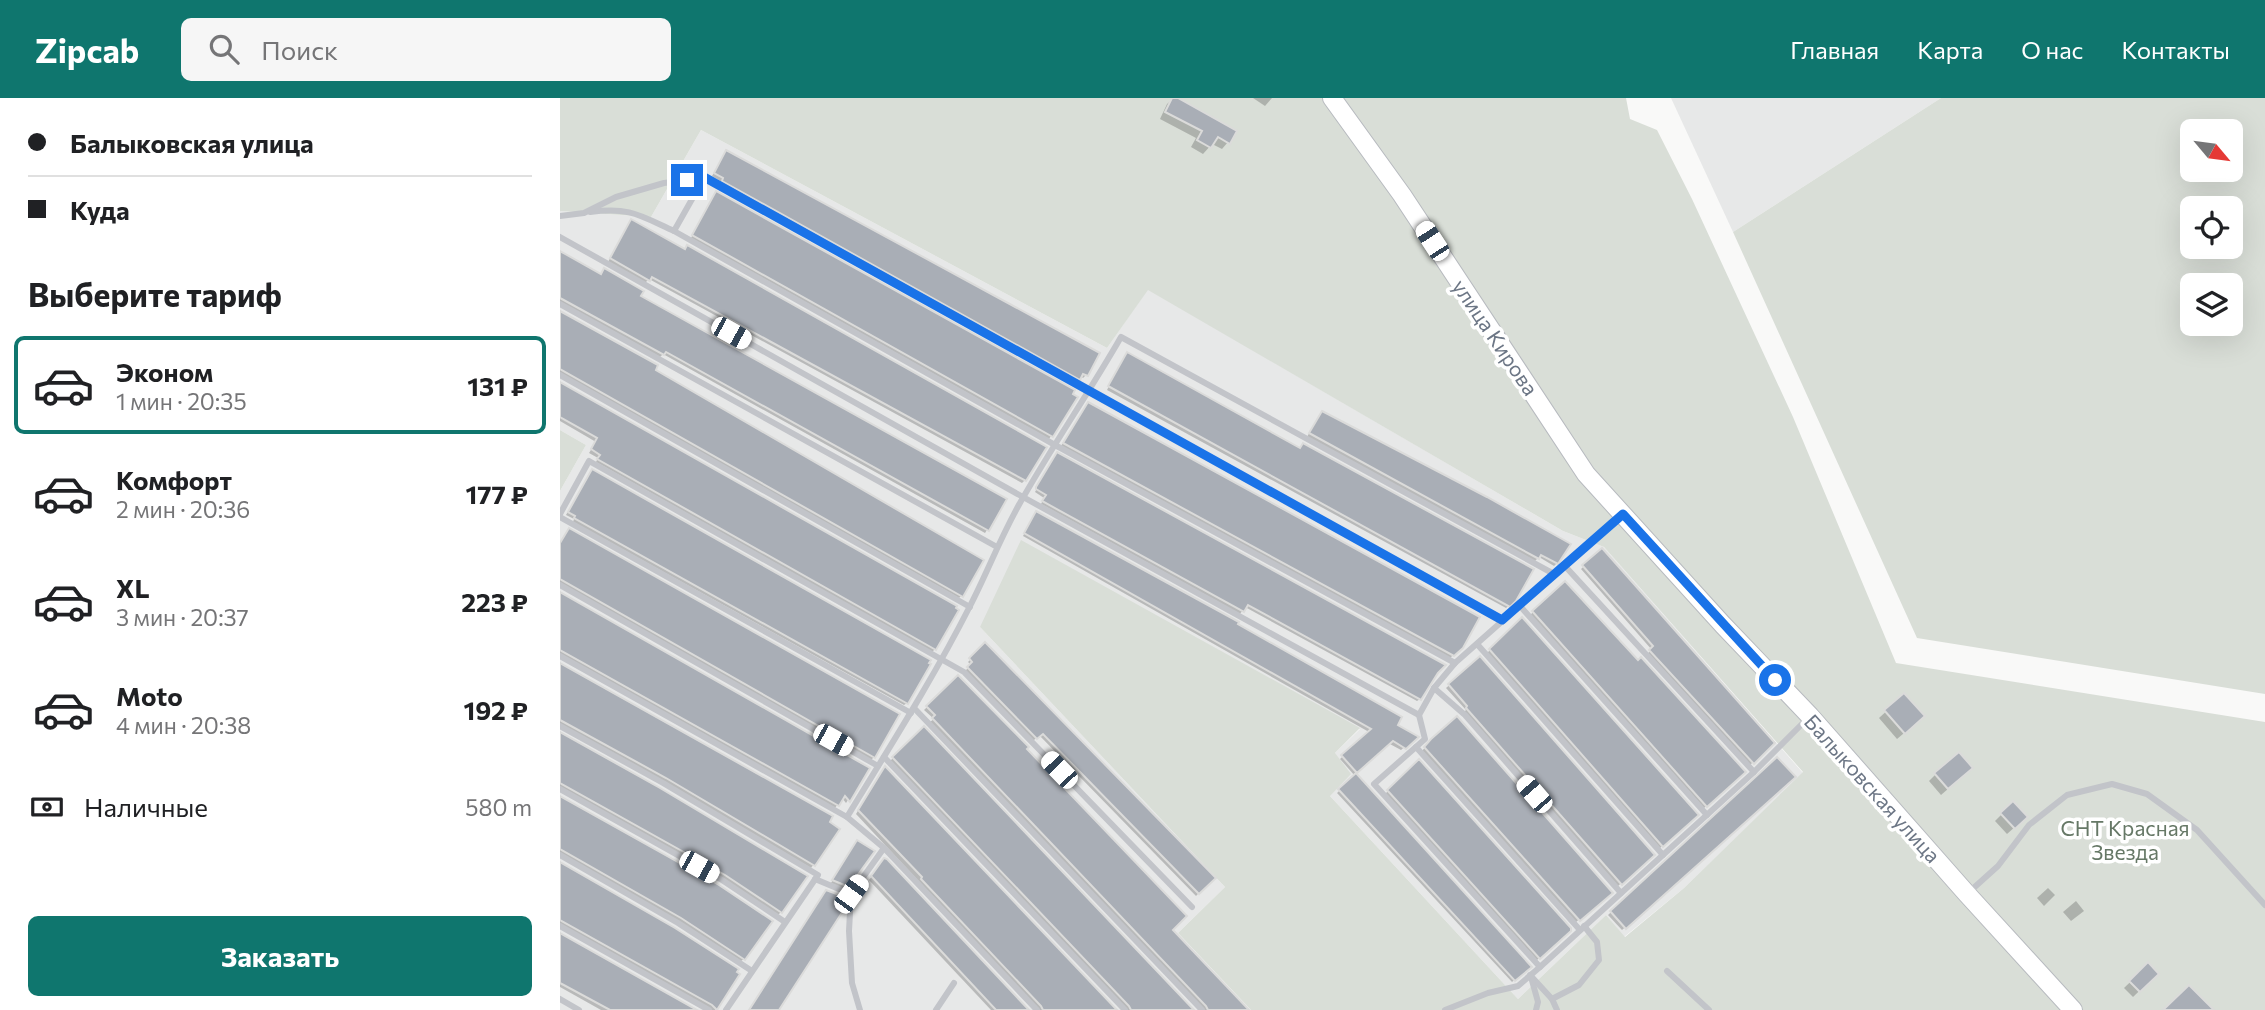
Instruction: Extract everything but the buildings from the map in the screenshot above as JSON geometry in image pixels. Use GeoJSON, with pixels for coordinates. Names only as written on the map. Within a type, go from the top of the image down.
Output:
{"type":"FeatureCollection","features":[{"type":"Feature","properties":{"kind":"street","name":"улица Кирова"},"geometry":{"type":"LineString","coordinates":[[1332,98],[1402,195],[1586,474]]}},
{"type":"Feature","properties":{"kind":"street","name":"Балыковская улица"},"geometry":{"type":"LineString","coordinates":[[1586,474],[1810,716],[2073,1010]]}},
{"type":"Feature","properties":{"kind":"lane"},"geometry":{"type":"LineString","coordinates":[[674,231],[704,177]]}},
{"type":"Feature","properties":{"kind":"lane"},"geometry":{"type":"LineString","coordinates":[[584,213],[616,197],[664,183],[704,177],[1502,620]]}},
{"type":"Feature","properties":{"kind":"lane"},"geometry":{"type":"LineString","coordinates":[[560,216],[614,209],[633,212],[674,231],[1055,445],[1455,663]]}},
{"type":"Feature","properties":{"kind":"lane"},"geometry":{"type":"LineString","coordinates":[[560,237],[1419,715]]}},
{"type":"Feature","properties":{"kind":"lane"},"geometry":{"type":"LineString","coordinates":[[560,304],[997,547]]}},
{"type":"Feature","properties":{"kind":"lane"},"geometry":{"type":"LineString","coordinates":[[847,817],[942,658],[1023,497],[1121,337],[1554,574]]}},
{"type":"Feature","properties":{"kind":"lane"},"geometry":{"type":"LineString","coordinates":[[560,375],[970,607]]}},
{"type":"Feature","properties":{"kind":"lane"},"geometry":{"type":"LineString","coordinates":[[1192,907],[964,671],[590,461],[560,515],[912,711],[1202,1010]]}},
{"type":"Feature","properties":{"kind":"lane"},"geometry":{"type":"LineString","coordinates":[[1540,967],[1374,784],[1425,739],[1419,715],[1434,688],[1455,663],[1623,514]]}},
{"type":"Feature","properties":{"kind":"lane"},"geometry":{"type":"LineString","coordinates":[[1564,565],[1754,772]]}},
{"type":"Feature","properties":{"kind":"lane"},"geometry":{"type":"LineString","coordinates":[[560,585],[878,766]]}},
{"type":"Feature","properties":{"kind":"lane"},"geometry":{"type":"LineString","coordinates":[[1520,606],[1707,815]]}},
{"type":"Feature","properties":{"kind":"lane"},"geometry":{"type":"LineString","coordinates":[[1477,645],[1663,855]]}},
{"type":"Feature","properties":{"kind":"lane"},"geometry":{"type":"LineString","coordinates":[[560,656],[847,817],[884,848],[1037,1010]]}},
{"type":"Feature","properties":{"kind":"lane"},"geometry":{"type":"LineString","coordinates":[[1434,688],[1465,715],[1621,893]]}},
{"type":"Feature","properties":{"kind":"lane"},"geometry":{"type":"LineString","coordinates":[[1445,1010],[1488,993],[1518,986],[1754,772],[1810,716]]}},
{"type":"Feature","properties":{"kind":"lane"},"geometry":{"type":"LineString","coordinates":[[560,726],[663,783],[818,875],[726,1010]]}},
{"type":"Feature","properties":{"kind":"lane"},"geometry":{"type":"LineString","coordinates":[[1416,747],[1597,942],[1599,960],[1579,985],[1552,999]]}},
{"type":"Feature","properties":{"kind":"lane"},"geometry":{"type":"LineString","coordinates":[[884,757],[1125,1010]]}},
{"type":"Feature","properties":{"kind":"lane"},"geometry":{"type":"LineString","coordinates":[[1967,894],[1998,866],[2029,825],[2067,795],[2112,784],[2147,794],[2197,830],[2265,905]]}},
{"type":"Feature","properties":{"kind":"lane"},"geometry":{"type":"LineString","coordinates":[[560,789],[722,880],[785,922]]}},
{"type":"Feature","properties":{"kind":"lane"},"geometry":{"type":"LineString","coordinates":[[860,1010],[852,983],[849,932],[851,894],[884,848]]}},
{"type":"Feature","properties":{"kind":"lane"},"geometry":{"type":"LineString","coordinates":[[560,855],[678,923],[752,971]]}},
{"type":"Feature","properties":{"kind":"lane"},"geometry":{"type":"LineString","coordinates":[[815,879],[851,894]]}},
{"type":"Feature","properties":{"kind":"lane"},"geometry":{"type":"LineString","coordinates":[[560,926],[709,1010]]}},
{"type":"Feature","properties":{"kind":"lane"},"geometry":{"type":"LineString","coordinates":[[1667,971],[1709,1010]]}},
{"type":"Feature","properties":{"kind":"lane"},"geometry":{"type":"LineString","coordinates":[[1530,975],[1552,999],[1557,1010]]}},
{"type":"Feature","properties":{"kind":"lane"},"geometry":{"type":"LineString","coordinates":[[1530,975],[1538,1002],[1536,1010]]}},
{"type":"Feature","properties":{"kind":"lane"},"geometry":{"type":"LineString","coordinates":[[936,1010],[954,982]]}},
{"type":"Feature","properties":{"kind":"lane"},"geometry":{"type":"LineString","coordinates":[[560,999],[579,1010]]}},
{"type":"Feature","properties":{"kind":"shaded area"},"geometry":{"type":"Polygon","coordinates":[[[1671,98],[1941,98],[1733,232],[1671,98]]]}},
{"type":"Feature","properties":{"kind":"shaded area"},"geometry":{"type":"Polygon","coordinates":[[[701,130],[1107,348],[1148,289],[1563,531],[1604,547],[1803,773],[1684,888],[1624,937],[1606,915],[1518,999],[1330,796],[1335,753],[1360,729],[980,627],[1225,887],[1178,933],[1251,1010],[560,1010],[560,491],[586,445],[560,430],[560,211],[651,217],[701,130]]]}},
{"type":"Feature","properties":{"kind":"green space","name":"СНТ Красная Звезда"},"geometry":{"type":"Polygon","coordinates":[[[560,98],[1626,98],[1630,119],[1657,130],[1692,199],[1793,417],[1896,663],[2265,722],[2265,1010],[1251,1010],[1178,933],[1225,887],[980,627],[1021,540],[1360,728],[1335,753],[1351,774],[1330,796],[1518,999],[1606,915],[1625,937],[1684,888],[1803,772],[1604,547],[1563,531],[1148,290],[1107,348],[701,130],[651,217],[560,211],[560,98]]]}},
{"type":"Feature","properties":{"kind":"green space"},"geometry":{"type":"Polygon","coordinates":[[[1941,98],[2265,98],[2265,694],[1917,638],[1733,232],[1941,98]]]}},
{"type":"Feature","properties":{"kind":"green space"},"geometry":{"type":"Polygon","coordinates":[[[560,430],[586,445],[560,491],[560,430]]]}},
{"type":"Feature","properties":{"kind":"route"},"geometry":{"type":"LineString","coordinates":[[687,180],[704,177],[1502,620],[1623,514],[1775,680]]}}]}
